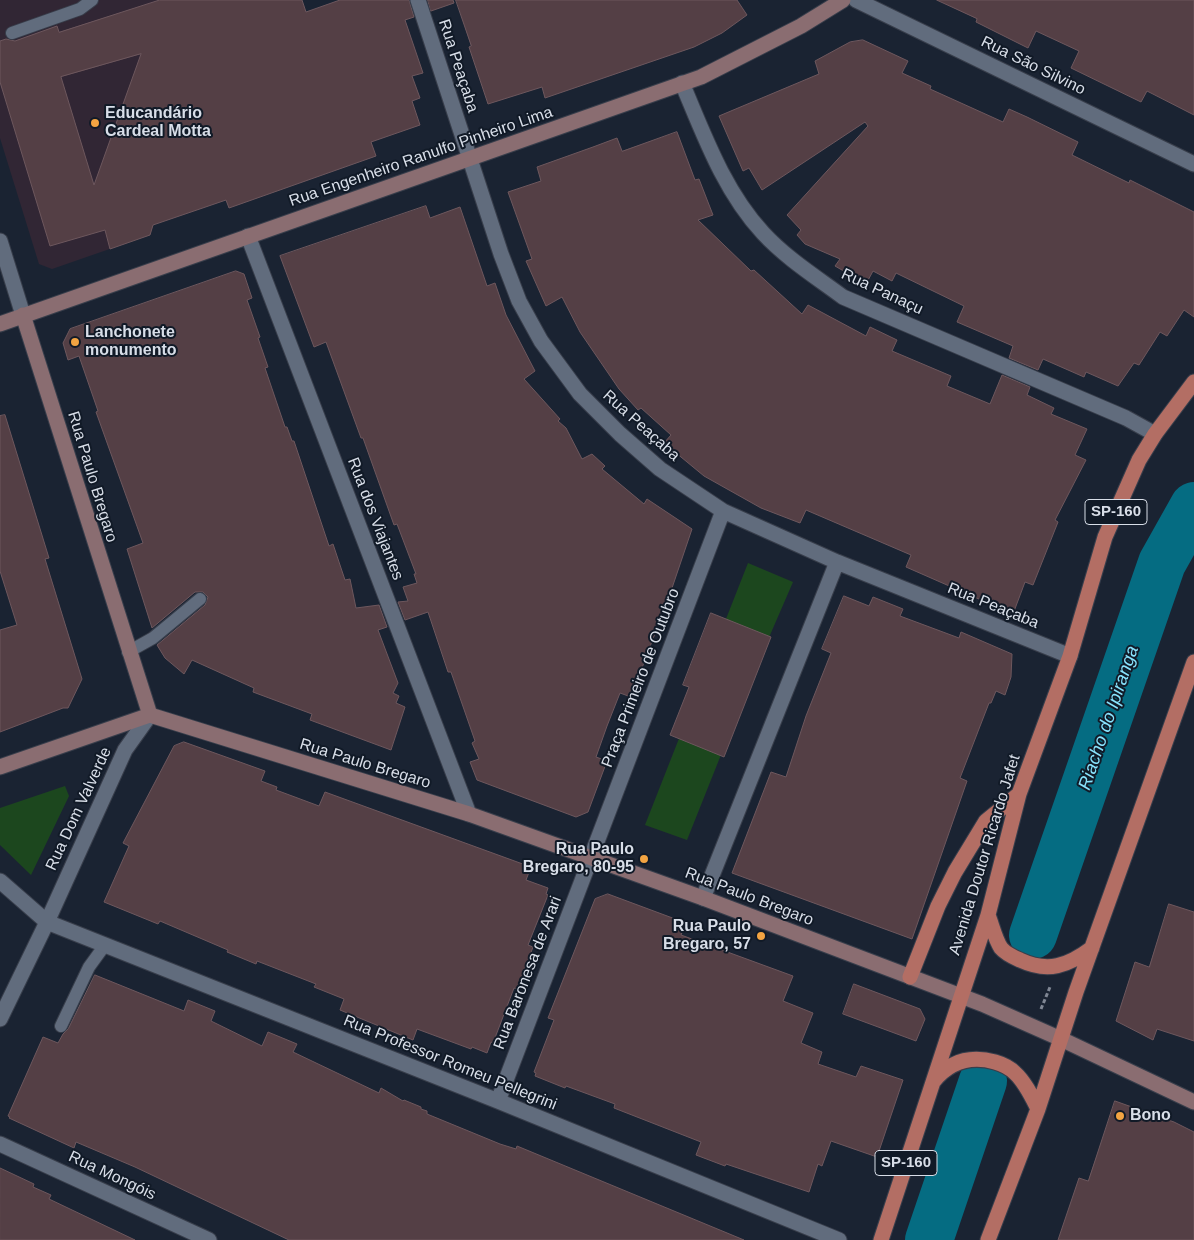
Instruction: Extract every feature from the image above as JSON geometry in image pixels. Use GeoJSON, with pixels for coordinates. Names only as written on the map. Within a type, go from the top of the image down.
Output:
{"type":"FeatureCollection","features":[{"type":"Feature","properties":{"kind":"main road","name":"Avenida Doutor Ricardo Jafet"},"geometry":{"type":"LineString","coordinates":[[880,1240],[988,916],[1019,794],[1070,656],[1105,537],[1139,460],[1155,434],[1194,382]]}},
{"type":"Feature","properties":{"kind":"main road"},"geometry":{"type":"LineString","coordinates":[[988,1240],[1038,1109],[1092,948],[1194,662]]}},
{"type":"Feature","properties":{"kind":"main road"},"geometry":{"type":"LineString","coordinates":[[910,977],[938,906],[960,864],[986,821],[1019,794]]}},
{"type":"Feature","properties":{"kind":"main road"},"geometry":{"type":"LineString","coordinates":[[988,916],[1001,947],[1009,955],[1027,964],[1059,967],[1081,957],[1092,948]]}},
{"type":"Feature","properties":{"kind":"main road"},"geometry":{"type":"LineString","coordinates":[[931,1086],[938,1076],[954,1064],[963,1060],[985,1060],[1001,1064],[1015,1072],[1038,1109]]}},
{"type":"Feature","properties":{"kind":"street","name":"Rua Peaçaba"},"geometry":{"type":"LineString","coordinates":[[418,0],[500,254],[519,301],[541,341],[580,394],[660,470],[723,511],[837,562],[1070,656]]}},
{"type":"Feature","properties":{"kind":"street","name":"Rua Engenheiro Ranulfo Pinheiro Lima"},"geometry":{"type":"LineString","coordinates":[[0,324],[701,76],[801,26],[843,0]]}},
{"type":"Feature","properties":{"kind":"street","name":"Rua São Silvino"},"geometry":{"type":"LineString","coordinates":[[856,0],[1194,164]]}},
{"type":"Feature","properties":{"kind":"street","name":"Rua Panaçu"},"geometry":{"type":"LineString","coordinates":[[682,83],[713,158],[737,199],[763,233],[803,268],[843,297],[1126,418],[1155,434]]}},
{"type":"Feature","properties":{"kind":"street","name":"Rua dos Viajantes"},"geometry":{"type":"LineString","coordinates":[[248,236],[469,814]]}},
{"type":"Feature","properties":{"kind":"street","name":"Rua Paulo Bregaro"},"geometry":{"type":"LineString","coordinates":[[0,241],[128,652],[150,715],[469,814],[702,898],[961,995],[1061,1038],[1194,1102]]}},
{"type":"Feature","properties":{"kind":"street","name":"Praça Primeiro de Outubro"},"geometry":{"type":"LineString","coordinates":[[591,858],[723,511]]}},
{"type":"Feature","properties":{"kind":"street"},"geometry":{"type":"LineString","coordinates":[[702,898],[837,562]]}},
{"type":"Feature","properties":{"kind":"street"},"geometry":{"type":"LineString","coordinates":[[0,766],[150,715]]}},
{"type":"Feature","properties":{"kind":"street","name":"Rua Dom Valverde"},"geometry":{"type":"LineString","coordinates":[[0,1019],[47,922],[125,750],[150,715]]}},
{"type":"Feature","properties":{"kind":"street","name":"Rua Baronesa de Arari"},"geometry":{"type":"LineString","coordinates":[[498,1101],[591,858]]}},
{"type":"Feature","properties":{"kind":"street","name":"Rua Professor Romeu Pellegrini"},"geometry":{"type":"LineString","coordinates":[[0,881],[47,922],[498,1101],[839,1240]]}},
{"type":"Feature","properties":{"kind":"street","name":"Rua Mongóis"},"geometry":{"type":"LineString","coordinates":[[0,1144],[209,1240]]}},
{"type":"Feature","properties":{"kind":"lane"},"geometry":{"type":"LineString","coordinates":[[12,34],[80,9],[92,0]]}},
{"type":"Feature","properties":{"kind":"lane"},"geometry":{"type":"LineString","coordinates":[[128,652],[152,638],[200,599]]}},
{"type":"Feature","properties":{"kind":"lane"},"geometry":{"type":"LineString","coordinates":[[61,1026],[89,967],[105,945]]}},
{"type":"Feature","properties":{"kind":"shaded area","name":"Educandário Cardeal Motta"},"geometry":{"type":"Polygon","coordinates":[[[0,0],[234,0],[203,82],[150,235],[52,269],[39,264],[0,138],[0,0]]]}},
{"type":"Feature","properties":{"kind":"green space"},"geometry":{"type":"Polygon","coordinates":[[[748,563],[793,582],[754,672],[687,840],[645,825],[748,563]]]}},
{"type":"Feature","properties":{"kind":"green space"},"geometry":{"type":"Polygon","coordinates":[[[65,786],[69,796],[31,875],[0,845],[0,808],[65,786]]]}},
{"type":"Feature","properties":{"kind":"building"},"geometry":{"type":"Polygon","coordinates":[[[160,0],[302,0],[306,12],[340,0],[409,0],[414,17],[405,20],[423,73],[412,76],[420,98],[412,101],[420,125],[371,142],[376,156],[229,208],[226,200],[153,225],[150,235],[110,249],[105,230],[50,246],[0,82],[0,41],[6,39],[15,41],[57,26],[59,32],[160,0]],[[141,54],[61,77],[94,185],[141,54]]]}},
{"type":"Feature","properties":{"kind":"building"},"geometry":{"type":"Polygon","coordinates":[[[428,0],[453,0],[454,3],[431,11],[428,0]]]}},
{"type":"Feature","properties":{"kind":"building"},"geometry":{"type":"Polygon","coordinates":[[[456,0],[737,0],[747,15],[722,33],[694,47],[545,98],[542,87],[488,104],[456,0]]]}},
{"type":"Feature","properties":{"kind":"building"},"geometry":{"type":"Polygon","coordinates":[[[937,0],[1194,0],[1194,115],[1147,91],[1141,102],[1071,68],[1079,51],[1036,31],[1028,48],[976,22],[977,19],[937,0]]]}},
{"type":"Feature","properties":{"kind":"building"},"geometry":{"type":"Polygon","coordinates":[[[863,40],[908,61],[902,73],[931,86],[930,89],[1003,122],[1009,109],[1027,117],[1078,142],[1072,155],[1129,183],[1130,180],[1194,212],[1194,317],[1184,310],[1167,336],[1160,332],[1139,365],[1134,363],[1118,386],[1086,372],[1084,377],[1043,359],[1038,370],[1009,358],[1013,346],[957,322],[964,306],[896,273],[892,281],[873,271],[866,284],[835,266],[840,259],[805,244],[797,235],[801,230],[787,215],[868,126],[865,122],[762,190],[749,168],[743,171],[719,116],[819,74],[815,61],[850,42],[863,40]]]}},
{"type":"Feature","properties":{"kind":"building"},"geometry":{"type":"Polygon","coordinates":[[[677,132],[695,180],[699,179],[713,215],[698,220],[751,271],[754,270],[802,314],[808,305],[866,336],[870,327],[897,340],[892,351],[951,376],[947,386],[990,404],[1002,375],[1030,387],[1027,395],[1054,408],[1051,414],[1087,429],[1075,455],[1086,460],[1055,520],[1058,522],[1033,585],[1025,582],[1013,614],[906,567],[911,555],[806,510],[800,523],[761,508],[704,476],[664,443],[671,435],[641,408],[638,410],[619,389],[580,332],[562,297],[546,306],[526,261],[532,259],[508,192],[541,181],[537,167],[617,138],[622,151],[677,132]]]}},
{"type":"Feature","properties":{"kind":"building"},"geometry":{"type":"Polygon","coordinates":[[[426,206],[430,218],[460,207],[487,286],[495,283],[506,315],[535,371],[524,379],[560,419],[558,421],[566,428],[582,459],[592,454],[605,466],[602,469],[644,504],[647,499],[692,529],[631,697],[620,693],[607,726],[596,757],[607,761],[588,812],[576,817],[477,780],[470,762],[479,759],[472,743],[475,741],[451,672],[448,672],[428,612],[405,620],[398,602],[408,601],[403,587],[417,583],[414,574],[416,574],[397,524],[394,525],[326,342],[314,347],[280,256],[426,206]]]}},
{"type":"Feature","properties":{"kind":"building"},"geometry":{"type":"Polygon","coordinates":[[[236,271],[244,274],[252,298],[247,300],[268,367],[265,368],[285,427],[287,427],[292,441],[294,441],[329,546],[333,544],[345,580],[350,579],[356,608],[379,605],[387,627],[378,630],[398,683],[393,693],[399,696],[396,703],[405,707],[391,750],[310,720],[312,714],[253,692],[254,688],[192,660],[184,674],[165,658],[157,645],[205,605],[208,597],[203,592],[195,592],[152,628],[127,549],[143,543],[96,412],[98,411],[79,356],[68,360],[63,343],[70,329],[236,271]]]}},
{"type":"Feature","properties":{"kind":"building"},"geometry":{"type":"Polygon","coordinates":[[[5,415],[49,558],[45,559],[82,679],[68,708],[63,708],[0,732],[0,630],[17,625],[0,571],[0,416],[5,415]]]}},
{"type":"Feature","properties":{"kind":"building"},"geometry":{"type":"Polygon","coordinates":[[[844,596],[869,606],[873,597],[903,609],[900,616],[959,638],[961,632],[1012,654],[1011,677],[1005,695],[996,691],[991,703],[989,703],[960,778],[967,781],[912,939],[732,873],[771,772],[786,777],[806,716],[831,653],[822,649],[844,596]]]}},
{"type":"Feature","properties":{"kind":"building"},"geometry":{"type":"Polygon","coordinates":[[[711,613],[771,637],[724,757],[670,735],[689,687],[683,685],[711,613]]]}},
{"type":"Feature","properties":{"kind":"building"},"geometry":{"type":"Polygon","coordinates":[[[184,742],[265,771],[261,781],[277,787],[276,790],[319,806],[325,792],[531,867],[526,880],[548,888],[546,894],[548,895],[528,945],[533,947],[523,974],[517,989],[514,988],[493,1043],[491,1042],[487,1053],[417,1029],[413,1040],[340,1010],[344,999],[314,987],[316,984],[257,961],[256,964],[160,921],[158,924],[104,902],[129,846],[123,843],[174,746],[184,742]]]}},
{"type":"Feature","properties":{"kind":"building"},"geometry":{"type":"Polygon","coordinates":[[[608,894],[686,923],[681,935],[793,976],[783,1001],[813,1013],[801,1043],[822,1052],[818,1064],[856,1077],[861,1066],[903,1080],[877,1157],[831,1141],[822,1166],[818,1164],[809,1192],[696,1155],[701,1142],[614,1108],[615,1104],[535,1076],[536,1073],[534,1072],[554,1020],[548,1018],[595,899],[608,894]]]}},
{"type":"Feature","properties":{"kind":"building"},"geometry":{"type":"Polygon","coordinates":[[[1169,904],[1194,912],[1194,1041],[1157,1029],[1153,1040],[1116,1021],[1135,962],[1149,967],[1169,904]]]}},
{"type":"Feature","properties":{"kind":"building"},"geometry":{"type":"Polygon","coordinates":[[[95,975],[184,1011],[188,1000],[215,1011],[211,1021],[262,1046],[268,1032],[297,1044],[293,1052],[379,1093],[381,1088],[403,1101],[421,1107],[421,1109],[427,1111],[427,1114],[500,1144],[516,1149],[517,1146],[744,1240],[289,1240],[135,1167],[76,1142],[74,1148],[9,1118],[8,1116],[43,1037],[58,1043],[68,1029],[95,975]]]}},
{"type":"Feature","properties":{"kind":"building"},"geometry":{"type":"Polygon","coordinates":[[[854,984],[920,1009],[925,1019],[916,1041],[843,1014],[854,984]]]}},
{"type":"Feature","properties":{"kind":"building"},"geometry":{"type":"Polygon","coordinates":[[[1115,1101],[1174,1122],[1194,1132],[1194,1240],[1058,1240],[1079,1178],[1088,1181],[1115,1101]]]}},
{"type":"Feature","properties":{"kind":"building"},"geometry":{"type":"Polygon","coordinates":[[[0,1168],[34,1184],[33,1187],[51,1195],[49,1199],[135,1240],[0,1240],[0,1168]]]}},
{"type":"Feature","properties":{"kind":"waterway","name":"Riacho do Ipiranga"},"geometry":{"type":"LineString","coordinates":[[1033,935],[1162,563],[1194,506]]}},
{"type":"Feature","properties":{"kind":"waterway","name":"Riacho do Ipiranga"},"geometry":{"type":"LineString","coordinates":[[929,1240],[983,1081]]}},
{"type":"Feature","properties":{"kind":"place","name":"Educandário Cardeal Motta"},"geometry":{"type":"Point","coordinates":[95,123]}},
{"type":"Feature","properties":{"kind":"place","name":"Lanchonete monumento"},"geometry":{"type":"Point","coordinates":[75,342]}},
{"type":"Feature","properties":{"kind":"place","name":"Rua Paulo Bregaro, 80-95"},"geometry":{"type":"Point","coordinates":[644,859]}},
{"type":"Feature","properties":{"kind":"place","name":"Rua Paulo Bregaro, 57"},"geometry":{"type":"Point","coordinates":[761,936]}},
{"type":"Feature","properties":{"kind":"place","name":"Bono"},"geometry":{"type":"Point","coordinates":[1120,1116]}}]}
